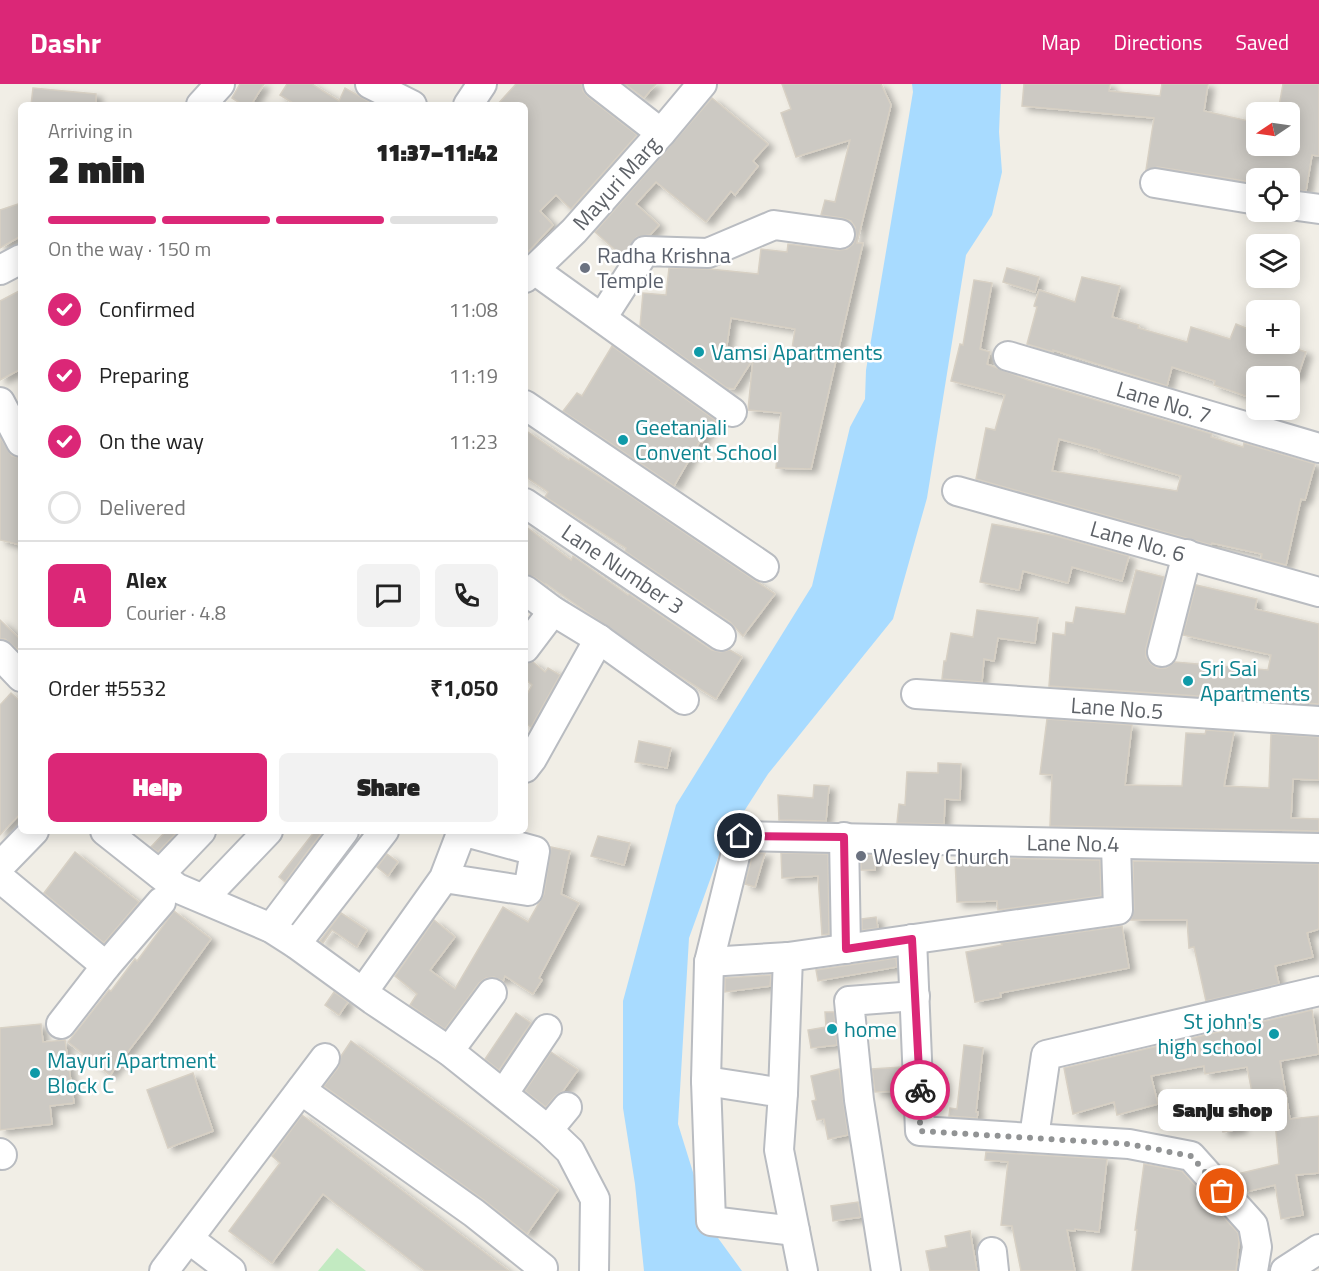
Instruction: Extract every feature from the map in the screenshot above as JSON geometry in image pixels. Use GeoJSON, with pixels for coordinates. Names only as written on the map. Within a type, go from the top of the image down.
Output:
{"type":"FeatureCollection","features":[{"type":"Feature","properties":{"kind":"street"},"geometry":{"type":"LineString","coordinates":[[370,84],[406,102]]}},
{"type":"Feature","properties":{"kind":"street"},"geometry":{"type":"LineString","coordinates":[[470,102],[482,84]]}},
{"type":"Feature","properties":{"kind":"street"},"geometry":{"type":"LineString","coordinates":[[598,84],[662,133]]}},
{"type":"Feature","properties":{"kind":"street","name":"Mayuri Marg"},"geometry":{"type":"LineString","coordinates":[[529,273],[574,231],[662,133],[702,84]]}},
{"type":"Feature","properties":{"kind":"street"},"geometry":{"type":"LineString","coordinates":[[1155,183],[1246,198]]}},
{"type":"Feature","properties":{"kind":"street"},"geometry":{"type":"LineString","coordinates":[[1300,206],[1319,209]]}},
{"type":"Feature","properties":{"kind":"street"},"geometry":{"type":"LineString","coordinates":[[602,318],[645,250],[708,253],[774,225],[840,234]]}},
{"type":"Feature","properties":{"kind":"street"},"geometry":{"type":"LineString","coordinates":[[0,270],[18,261]]}},
{"type":"Feature","properties":{"kind":"street"},"geometry":{"type":"LineString","coordinates":[[529,273],[602,318],[732,412]]}},
{"type":"Feature","properties":{"kind":"street","name":"Lane No. 7"},"geometry":{"type":"LineString","coordinates":[[1008,356],[1319,448]]}},
{"type":"Feature","properties":{"kind":"street"},"geometry":{"type":"LineString","coordinates":[[0,402],[18,436]]}},
{"type":"Feature","properties":{"kind":"street"},"geometry":{"type":"LineString","coordinates":[[528,407],[764,567]]}},
{"type":"Feature","properties":{"kind":"street","name":"Lane No. 6"},"geometry":{"type":"LineString","coordinates":[[957,491],[1319,592]]}},
{"type":"Feature","properties":{"kind":"street","name":"Lane Number 3"},"geometry":{"type":"LineString","coordinates":[[528,505],[721,636]]}},
{"type":"Feature","properties":{"kind":"street"},"geometry":{"type":"LineString","coordinates":[[1162,652],[1187,554]]}},
{"type":"Feature","properties":{"kind":"street"},"geometry":{"type":"LineString","coordinates":[[528,596],[599,639],[684,700]]}},
{"type":"Feature","properties":{"kind":"street"},"geometry":{"type":"LineString","coordinates":[[528,644],[553,611]]}},
{"type":"Feature","properties":{"kind":"street"},"geometry":{"type":"LineString","coordinates":[[529,764],[599,639]]}},
{"type":"Feature","properties":{"kind":"street"},"geometry":{"type":"LineString","coordinates":[[0,654],[18,674]]}},
{"type":"Feature","properties":{"kind":"street","name":"Lane No.5"},"geometry":{"type":"LineString","coordinates":[[916,694],[1319,721]]}},
{"type":"Feature","properties":{"kind":"street"},"geometry":{"type":"LineString","coordinates":[[0,866],[31,834]]}},
{"type":"Feature","properties":{"kind":"street"},"geometry":{"type":"LineString","coordinates":[[116,834],[161,888]]}},
{"type":"Feature","properties":{"kind":"street"},"geometry":{"type":"LineString","coordinates":[[61,1024],[106,966],[199,834]]}},
{"type":"Feature","properties":{"kind":"street"},"geometry":{"type":"LineString","coordinates":[[204,898],[264,834]]}},
{"type":"Feature","properties":{"kind":"street"},"geometry":{"type":"LineString","coordinates":[[271,928],[342,834]]}},
{"type":"Feature","properties":{"kind":"street"},"geometry":{"type":"LineString","coordinates":[[296,944],[382,834]]}},
{"type":"Feature","properties":{"kind":"street"},"geometry":{"type":"LineString","coordinates":[[363,992],[444,878],[461,834]]}},
{"type":"Feature","properties":{"kind":"street"},"geometry":{"type":"LineString","coordinates":[[444,878],[528,891],[535,851],[473,834]]}},
{"type":"Feature","properties":{"kind":"street","name":"Lane No.4"},"geometry":{"type":"LineString","coordinates":[[709,962],[740,836],[1319,848]]}},
{"type":"Feature","properties":{"kind":"street"},"geometry":{"type":"LineString","coordinates":[[844,837],[846,949]]}},
{"type":"Feature","properties":{"kind":"street"},"geometry":{"type":"LineString","coordinates":[[795,1231],[711,1221],[706,1082],[709,962],[788,957],[1118,910],[1116,844]]}},
{"type":"Feature","properties":{"kind":"street"},"geometry":{"type":"LineString","coordinates":[[0,878],[106,966]]}},
{"type":"Feature","properties":{"kind":"street"},"geometry":{"type":"LineString","coordinates":[[161,888],[177,888],[271,928],[449,1051],[548,1130],[570,1151],[595,1200],[594,1271]]}},
{"type":"Feature","properties":{"kind":"street"},"geometry":{"type":"LineString","coordinates":[[912,939],[920,1131],[1128,1144],[1191,1156],[1253,1225],[1257,1247],[1253,1271]]}},
{"type":"Feature","properties":{"kind":"street"},"geometry":{"type":"LineString","coordinates":[[788,957],[779,1150],[804,1271]]}},
{"type":"Feature","properties":{"kind":"street"},"geometry":{"type":"LineString","coordinates":[[1034,1137],[1046,1055],[1319,991]]}},
{"type":"Feature","properties":{"kind":"street"},"geometry":{"type":"LineString","coordinates":[[449,1051],[492,993]]}},
{"type":"Feature","properties":{"kind":"street"},"geometry":{"type":"LineString","coordinates":[[886,1271],[859,1100],[849,1001],[915,996]]}},
{"type":"Feature","properties":{"kind":"street"},"geometry":{"type":"LineString","coordinates":[[504,1093],[547,1029]]}},
{"type":"Feature","properties":{"kind":"street"},"geometry":{"type":"LineString","coordinates":[[164,1271],[325,1059]]}},
{"type":"Feature","properties":{"kind":"street"},"geometry":{"type":"LineString","coordinates":[[706,1082],[783,1093]]}},
{"type":"Feature","properties":{"kind":"street"},"geometry":{"type":"LineString","coordinates":[[301,1090],[474,1213],[543,1268],[541,1271]]}},
{"type":"Feature","properties":{"kind":"street"},"geometry":{"type":"LineString","coordinates":[[548,1130],[567,1107]]}},
{"type":"Feature","properties":{"kind":"street"},"geometry":{"type":"LineString","coordinates":[[189,1239],[231,1271]]}},
{"type":"Feature","properties":{"kind":"street"},"geometry":{"type":"LineString","coordinates":[[1285,1271],[1319,1249]]}},
{"type":"Feature","properties":{"kind":"green space"},"geometry":{"type":"Polygon","coordinates":[[[337,1248],[366,1271],[318,1271],[337,1248]]]}},
{"type":"Feature","properties":{"kind":"water"},"geometry":{"type":"Polygon","coordinates":[[[912,84],[1001,84],[999,132],[1002,172],[992,215],[966,255],[927,498],[893,619],[768,774],[723,844],[689,938],[678,1124],[710,1227],[742,1271],[644,1271],[635,1184],[623,1108],[623,1001],[676,805],[812,586],[850,427],[865,399],[866,370],[913,92],[912,84]]]}},
{"type":"Feature","properties":{"kind":"building"},"geometry":{"type":"Polygon","coordinates":[[[240,84],[264,84],[253,102],[238,102],[232,98],[240,84]]]}},
{"type":"Feature","properties":{"kind":"building"},"geometry":{"type":"Polygon","coordinates":[[[287,84],[312,84],[339,101],[345,88],[370,102],[291,102],[280,95],[287,84]]]}},
{"type":"Feature","properties":{"kind":"building"},"geometry":{"type":"Polygon","coordinates":[[[516,84],[582,84],[583,91],[588,97],[637,135],[571,209],[556,195],[540,211],[553,225],[528,252],[528,102],[500,102],[516,84]]]}},
{"type":"Feature","properties":{"kind":"building"},"geometry":{"type":"Polygon","coordinates":[[[625,84],[656,84],[644,98],[625,84]]]}},
{"type":"Feature","properties":{"kind":"building","name":"Vamsi Apartments"},"geometry":{"type":"Polygon","coordinates":[[[782,84],[881,84],[891,105],[857,243],[863,243],[811,469],[776,468],[781,413],[748,410],[753,359],[734,389],[727,388],[640,326],[643,293],[666,295],[669,268],[758,274],[761,249],[787,252],[788,244],[838,250],[847,249],[853,244],[856,236],[855,227],[851,221],[821,215],[825,200],[835,202],[850,140],[796,157],[781,113],[791,109],[782,84]],[[731,318],[726,351],[790,362],[795,329],[731,318]]]}},
{"type":"Feature","properties":{"kind":"building"},"geometry":{"type":"Polygon","coordinates":[[[1024,84],[1110,84],[1109,91],[1160,96],[1162,84],[1208,84],[1204,111],[1246,120],[1246,156],[1300,156],[1300,102],[1280,102],[1283,84],[1319,84],[1319,156],[1312,155],[1306,191],[1300,190],[1300,168],[1246,168],[1246,181],[1158,167],[1146,170],[1154,118],[1022,106],[1024,84]]]}},
{"type":"Feature","properties":{"kind":"building"},"geometry":{"type":"Polygon","coordinates":[[[33,88],[96,94],[96,102],[31,102],[33,88]]]}},
{"type":"Feature","properties":{"kind":"building"},"geometry":{"type":"Polygon","coordinates":[[[712,98],[768,144],[753,161],[758,166],[735,195],[731,191],[706,222],[656,182],[636,204],[659,225],[650,235],[637,237],[622,256],[595,232],[712,98]]]}},
{"type":"Feature","properties":{"kind":"building"},"geometry":{"type":"Polygon","coordinates":[[[18,204],[18,238],[0,248],[0,210],[18,204]]]}},
{"type":"Feature","properties":{"kind":"building"},"geometry":{"type":"Polygon","coordinates":[[[1007,268],[1039,277],[1035,292],[1003,282],[1007,268]]]}},
{"type":"Feature","properties":{"kind":"building"},"geometry":{"type":"Polygon","coordinates":[[[1082,277],[1120,286],[1112,317],[1139,325],[1138,328],[1187,342],[1191,327],[1230,339],[1236,324],[1246,328],[1246,354],[1300,354],[1300,350],[1306,352],[1300,370],[1300,366],[1246,366],[1246,396],[1214,385],[1215,381],[1172,367],[1167,386],[1027,344],[1039,290],[1075,302],[1082,277]]]}},
{"type":"Feature","properties":{"kind":"building"},"geometry":{"type":"Polygon","coordinates":[[[974,280],[992,283],[980,349],[990,352],[987,364],[1028,380],[1212,434],[1211,437],[1243,447],[1244,443],[1315,464],[1305,500],[1301,499],[1286,565],[1261,559],[1262,554],[1212,543],[1211,545],[976,479],[986,428],[995,430],[1005,395],[951,381],[960,344],[963,345],[974,280]],[[1059,439],[1052,471],[1177,491],[1181,476],[1099,452],[1100,450],[1059,439]]]}},
{"type":"Feature","properties":{"kind":"building"},"geometry":{"type":"Polygon","coordinates":[[[18,292],[18,371],[0,380],[0,301],[18,292]]]}},
{"type":"Feature","properties":{"kind":"building"},"geometry":{"type":"Polygon","coordinates":[[[612,346],[715,420],[674,486],[563,411],[577,393],[582,396],[612,346]]]}},
{"type":"Feature","properties":{"kind":"building"},"geometry":{"type":"Polygon","coordinates":[[[528,432],[569,460],[570,458],[623,491],[775,594],[743,636],[730,622],[625,551],[626,548],[545,497],[548,492],[528,478],[528,432]]]}},
{"type":"Feature","properties":{"kind":"building"},"geometry":{"type":"Polygon","coordinates":[[[0,437],[12,456],[18,457],[18,544],[0,540],[0,437]]]}},
{"type":"Feature","properties":{"kind":"building"},"geometry":{"type":"Polygon","coordinates":[[[992,524],[1056,536],[1129,556],[1122,581],[1072,567],[1068,583],[1023,571],[1019,590],[980,582],[992,524]]]}},
{"type":"Feature","properties":{"kind":"building"},"geometry":{"type":"Polygon","coordinates":[[[528,528],[571,560],[573,556],[712,650],[720,652],[730,650],[742,657],[716,699],[528,575],[528,528]]]}},
{"type":"Feature","properties":{"kind":"building"},"geometry":{"type":"Polygon","coordinates":[[[1136,570],[1164,577],[1146,648],[1146,657],[1151,664],[1157,668],[1166,668],[1175,662],[1268,670],[1271,655],[1183,635],[1196,585],[1257,599],[1255,609],[1319,624],[1319,704],[1049,686],[1053,633],[1065,635],[1066,622],[1073,623],[1076,607],[1125,614],[1136,570]]]}},
{"type":"Feature","properties":{"kind":"building"},"geometry":{"type":"Polygon","coordinates":[[[977,610],[1038,618],[1035,643],[998,638],[994,661],[984,659],[982,682],[942,679],[951,633],[973,637],[977,610]]]}},
{"type":"Feature","properties":{"kind":"building"},"geometry":{"type":"Polygon","coordinates":[[[0,620],[18,637],[18,648],[5,639],[0,639],[0,620]]]}},
{"type":"Feature","properties":{"kind":"building"},"geometry":{"type":"Polygon","coordinates":[[[533,662],[545,672],[548,668],[560,675],[531,727],[528,725],[528,692],[532,685],[528,682],[528,663],[533,662]]]}},
{"type":"Feature","properties":{"kind":"building"},"geometry":{"type":"Polygon","coordinates":[[[11,693],[18,699],[18,816],[0,835],[0,705],[11,693]]]}},
{"type":"Feature","properties":{"kind":"building"},"geometry":{"type":"Polygon","coordinates":[[[1047,719],[1132,725],[1125,785],[1182,786],[1186,733],[1205,734],[1206,730],[1234,732],[1224,786],[1269,788],[1271,734],[1319,737],[1319,780],[1293,779],[1291,818],[1319,819],[1319,831],[1050,826],[1052,775],[1040,774],[1047,719]]]}},
{"type":"Feature","properties":{"kind":"building"},"geometry":{"type":"Polygon","coordinates":[[[639,741],[671,748],[667,768],[635,762],[639,741]]]}},
{"type":"Feature","properties":{"kind":"building"},"geometry":{"type":"Polygon","coordinates":[[[938,763],[961,764],[960,800],[945,799],[944,824],[897,823],[899,804],[905,805],[907,772],[938,773],[938,763]]]}},
{"type":"Feature","properties":{"kind":"building"},"geometry":{"type":"Polygon","coordinates":[[[814,785],[829,786],[826,821],[779,820],[778,795],[813,798],[814,785]]]}},
{"type":"Feature","properties":{"kind":"building"},"geometry":{"type":"Polygon","coordinates":[[[163,834],[175,834],[158,852],[151,847],[163,834]]]}},
{"type":"Feature","properties":{"kind":"building"},"geometry":{"type":"Polygon","coordinates":[[[313,834],[321,834],[285,882],[279,877],[313,834]]]}},
{"type":"Feature","properties":{"kind":"building"},"geometry":{"type":"Polygon","coordinates":[[[598,836],[630,843],[624,865],[591,856],[598,836]]]}},
{"type":"Feature","properties":{"kind":"building"},"geometry":{"type":"Polygon","coordinates":[[[551,847],[570,851],[561,894],[579,903],[539,978],[542,980],[533,994],[505,976],[503,981],[494,977],[486,978],[479,983],[445,1029],[410,1005],[417,994],[395,976],[434,920],[455,937],[430,970],[455,989],[503,907],[528,922],[544,894],[551,847]]]}},
{"type":"Feature","properties":{"kind":"building"},"geometry":{"type":"Polygon","coordinates":[[[75,852],[139,902],[104,943],[44,893],[75,852]]]}},
{"type":"Feature","properties":{"kind":"building"},"geometry":{"type":"Polygon","coordinates":[[[753,853],[765,853],[755,887],[745,884],[753,853]]]}},
{"type":"Feature","properties":{"kind":"building"},"geometry":{"type":"Polygon","coordinates":[[[781,853],[828,854],[829,934],[822,935],[818,876],[782,878],[781,853]]]}},
{"type":"Feature","properties":{"kind":"building"},"geometry":{"type":"Polygon","coordinates":[[[387,854],[398,862],[388,876],[377,867],[387,854]]]}},
{"type":"Feature","properties":{"kind":"building"},"geometry":{"type":"Polygon","coordinates":[[[861,855],[875,855],[875,870],[861,870],[861,855]]]}},
{"type":"Feature","properties":{"kind":"building"},"geometry":{"type":"Polygon","coordinates":[[[992,858],[1100,860],[1101,896],[998,910],[997,901],[957,902],[955,860],[992,858]]]}},
{"type":"Feature","properties":{"kind":"building"},"geometry":{"type":"Polygon","coordinates":[[[1133,861],[1319,864],[1319,929],[1307,933],[1313,957],[1275,966],[1279,984],[1206,1001],[1194,947],[1189,948],[1187,920],[1131,920],[1134,909],[1133,861]]]}},
{"type":"Feature","properties":{"kind":"building"},"geometry":{"type":"Polygon","coordinates":[[[174,911],[211,939],[110,1075],[68,1042],[135,959],[137,961],[174,911]]]}},
{"type":"Feature","properties":{"kind":"building"},"geometry":{"type":"Polygon","coordinates":[[[341,913],[367,930],[357,947],[332,930],[323,943],[320,941],[341,913]]]}},
{"type":"Feature","properties":{"kind":"building"},"geometry":{"type":"Polygon","coordinates":[[[876,917],[878,928],[862,930],[862,919],[876,917]]]}},
{"type":"Feature","properties":{"kind":"building"},"geometry":{"type":"Polygon","coordinates":[[[1122,926],[1129,968],[1000,993],[1001,997],[975,1002],[966,952],[1002,945],[1001,943],[1122,926]]]}},
{"type":"Feature","properties":{"kind":"building"},"geometry":{"type":"Polygon","coordinates":[[[896,958],[897,967],[818,981],[816,970],[896,958]]]}},
{"type":"Feature","properties":{"kind":"building"},"geometry":{"type":"Polygon","coordinates":[[[771,975],[770,986],[725,992],[725,978],[771,975]]]}},
{"type":"Feature","properties":{"kind":"building"},"geometry":{"type":"Polygon","coordinates":[[[334,992],[348,1002],[339,1015],[325,1005],[334,992]]]}},
{"type":"Feature","properties":{"kind":"building"},"geometry":{"type":"Polygon","coordinates":[[[1312,1010],[1319,1054],[1280,1061],[1290,1119],[1319,1116],[1319,1173],[1296,1175],[1303,1215],[1281,1219],[1275,1185],[1246,1192],[1240,1186],[1237,1174],[1279,1164],[1274,1111],[1239,1118],[1241,1129],[1223,1132],[1218,1104],[1253,1097],[1247,1067],[1205,1074],[1204,1066],[1151,1076],[1158,1104],[1117,1115],[1114,1102],[1073,1114],[1064,1068],[1312,1010]]]}},
{"type":"Feature","properties":{"kind":"building","name":"home"},"geometry":{"type":"Polygon","coordinates":[[[825,1012],[834,1012],[837,1045],[811,1048],[808,1030],[826,1027],[825,1012]]]}},
{"type":"Feature","properties":{"kind":"building"},"geometry":{"type":"Polygon","coordinates":[[[516,1013],[531,1023],[499,1070],[485,1059],[516,1013]]]}},
{"type":"Feature","properties":{"kind":"building","name":"Mayuri Apartment Block C"},"geometry":{"type":"Polygon","coordinates":[[[41,1024],[43,1042],[65,1040],[74,1103],[50,1106],[52,1124],[0,1130],[0,1028],[41,1024]]]}},
{"type":"Feature","properties":{"kind":"building"},"geometry":{"type":"Polygon","coordinates":[[[351,1041],[558,1190],[527,1234],[484,1200],[324,1086],[338,1068],[341,1056],[351,1041]]]}},
{"type":"Feature","properties":{"kind":"building"},"geometry":{"type":"Polygon","coordinates":[[[964,1045],[983,1048],[977,1118],[949,1116],[950,1108],[957,1109],[964,1045]]]}},
{"type":"Feature","properties":{"kind":"building"},"geometry":{"type":"Polygon","coordinates":[[[551,1052],[578,1070],[563,1091],[555,1096],[546,1107],[525,1091],[551,1052]]]}},
{"type":"Feature","properties":{"kind":"building"},"geometry":{"type":"Polygon","coordinates":[[[901,1067],[902,1091],[875,1092],[872,1069],[901,1067]]]}},
{"type":"Feature","properties":{"kind":"building"},"geometry":{"type":"Polygon","coordinates":[[[839,1069],[848,1135],[828,1139],[824,1119],[817,1120],[812,1101],[816,1100],[811,1076],[839,1069]]]}},
{"type":"Feature","properties":{"kind":"building"},"geometry":{"type":"Polygon","coordinates":[[[193,1073],[213,1131],[168,1148],[147,1090],[193,1073]]]}},
{"type":"Feature","properties":{"kind":"building"},"geometry":{"type":"Polygon","coordinates":[[[302,1115],[509,1271],[425,1271],[323,1194],[272,1263],[229,1231],[280,1163],[272,1156],[302,1115]]]}},
{"type":"Feature","properties":{"kind":"building"},"geometry":{"type":"Polygon","coordinates":[[[986,1152],[1107,1159],[1099,1232],[1067,1230],[1075,1271],[1021,1271],[1012,1226],[1001,1225],[1008,1162],[985,1160],[986,1152]]]}},
{"type":"Feature","properties":{"kind":"building"},"geometry":{"type":"Polygon","coordinates":[[[1144,1164],[1182,1171],[1238,1233],[1236,1271],[1132,1271],[1144,1164]]]}},
{"type":"Feature","properties":{"kind":"building"},"geometry":{"type":"Polygon","coordinates":[[[858,1202],[861,1217],[833,1221],[831,1206],[858,1202]]]}},
{"type":"Feature","properties":{"kind":"building"},"geometry":{"type":"Polygon","coordinates":[[[970,1231],[977,1271],[930,1271],[926,1251],[947,1247],[945,1236],[970,1231]]]}},
{"type":"Feature","properties":{"kind":"way so far"},"geometry":{"type":"LineString","coordinates":[[920,1090],[920,1131],[1128,1144],[1191,1156],[1222,1191]]}},
{"type":"Feature","properties":{"kind":"place","name":"Radha Krishna Temple"},"geometry":{"type":"Point","coordinates":[585,268]}},
{"type":"Feature","properties":{"kind":"place","name":"Vamsi Apartments"},"geometry":{"type":"Point","coordinates":[699,352]}},
{"type":"Feature","properties":{"kind":"place","name":"Geetanjali Convent School"},"geometry":{"type":"Point","coordinates":[623,440]}},
{"type":"Feature","properties":{"kind":"place","name":"Sri Sai Apartments"},"geometry":{"type":"Point","coordinates":[1188,681]}},
{"type":"Feature","properties":{"kind":"place","name":"Wesley Church"},"geometry":{"type":"Point","coordinates":[861,856]}},
{"type":"Feature","properties":{"kind":"place","name":"home"},"geometry":{"type":"Point","coordinates":[832,1029]}},
{"type":"Feature","properties":{"kind":"place","name":"St john's high school"},"geometry":{"type":"Point","coordinates":[1274,1034]}},
{"type":"Feature","properties":{"kind":"place","name":"Mayuri Apartment Block C"},"geometry":{"type":"Point","coordinates":[35,1073]}},
{"type":"Feature","properties":{"kind":"place","name":"Sanju shop"},"geometry":{"type":"Point","coordinates":[1222,1191]}},
{"type":"Feature","properties":{"kind":"route"},"geometry":{"type":"LineString","coordinates":[[740,836],[844,837],[846,949],[912,939],[920,1090]]}}]}
